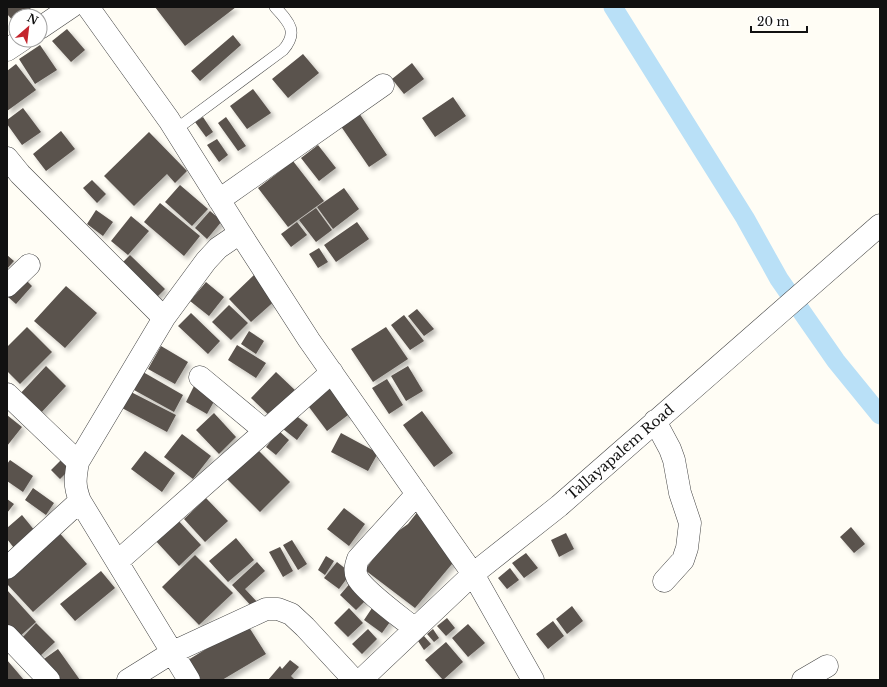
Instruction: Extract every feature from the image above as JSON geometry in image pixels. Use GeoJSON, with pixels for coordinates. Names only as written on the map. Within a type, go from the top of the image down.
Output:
{"type":"FeatureCollection","features":[{"type":"Feature","properties":{"kind":"street"},"geometry":{"type":"LineString","coordinates":[[48,23],[71,7]]}},
{"type":"Feature","properties":{"kind":"street"},"geometry":{"type":"LineString","coordinates":[[88,7],[175,130],[240,233],[332,372],[473,574],[533,680]]}},
{"type":"Feature","properties":{"kind":"street"},"geometry":{"type":"LineString","coordinates":[[219,200],[383,85]]}},
{"type":"Feature","properties":{"kind":"street"},"geometry":{"type":"LineString","coordinates":[[7,158],[20,174],[164,318]]}},
{"type":"Feature","properties":{"kind":"street","name":"Tallayapalem Road"},"geometry":{"type":"LineString","coordinates":[[361,680],[473,574],[559,506],[880,225]]}},
{"type":"Feature","properties":{"kind":"street"},"geometry":{"type":"LineString","coordinates":[[190,680],[80,501],[75,487],[78,462],[164,318],[206,260],[218,248],[240,233]]}},
{"type":"Feature","properties":{"kind":"street"},"geometry":{"type":"LineString","coordinates":[[7,286],[29,265]]}},
{"type":"Feature","properties":{"kind":"street"},"geometry":{"type":"LineString","coordinates":[[117,562],[332,372]]}},
{"type":"Feature","properties":{"kind":"street"},"geometry":{"type":"LineString","coordinates":[[200,377],[265,431]]}},
{"type":"Feature","properties":{"kind":"street"},"geometry":{"type":"LineString","coordinates":[[7,394],[78,462]]}},
{"type":"Feature","properties":{"kind":"street"},"geometry":{"type":"LineString","coordinates":[[655,421],[670,449],[678,477],[680,494],[690,523],[687,548],[683,560],[664,581]]}},
{"type":"Feature","properties":{"kind":"street"},"geometry":{"type":"LineString","coordinates":[[415,629],[364,586],[357,577],[355,568],[358,558],[417,494]]}},
{"type":"Feature","properties":{"kind":"street"},"geometry":{"type":"LineString","coordinates":[[7,568],[80,501]]}},
{"type":"Feature","properties":{"kind":"street"},"geometry":{"type":"LineString","coordinates":[[128,680],[172,652],[266,609],[278,609],[290,614],[305,627],[354,680]]}},
{"type":"Feature","properties":{"kind":"street"},"geometry":{"type":"LineString","coordinates":[[7,636],[49,680]]}},
{"type":"Feature","properties":{"kind":"street"},"geometry":{"type":"LineString","coordinates":[[803,680],[827,666]]}},
{"type":"Feature","properties":{"kind":"lane"},"geometry":{"type":"LineString","coordinates":[[175,130],[283,50],[290,42],[291,31],[286,19],[275,7]]}},
{"type":"Feature","properties":{"kind":"building"},"geometry":{"type":"Polygon","coordinates":[[[7,7],[30,8],[8,8],[8,15],[7,7]]]}},
{"type":"Feature","properties":{"kind":"building"},"geometry":{"type":"Polygon","coordinates":[[[155,7],[236,7],[185,46],[155,7]]]}},
{"type":"Feature","properties":{"kind":"building"},"geometry":{"type":"Polygon","coordinates":[[[67,29],[85,50],[71,62],[52,41],[67,29]]]}},
{"type":"Feature","properties":{"kind":"building"},"geometry":{"type":"Polygon","coordinates":[[[233,35],[241,45],[200,81],[191,71],[233,35]]]}},
{"type":"Feature","properties":{"kind":"building"},"geometry":{"type":"Polygon","coordinates":[[[36,48],[42,48],[57,70],[35,84],[19,59],[36,48]]]}},
{"type":"Feature","properties":{"kind":"building"},"geometry":{"type":"Polygon","coordinates":[[[303,54],[319,73],[288,98],[272,79],[303,54]]]}},
{"type":"Feature","properties":{"kind":"building"},"geometry":{"type":"Polygon","coordinates":[[[412,63],[424,79],[404,94],[392,79],[412,63]]]}},
{"type":"Feature","properties":{"kind":"building"},"geometry":{"type":"Polygon","coordinates":[[[16,64],[36,90],[7,111],[7,71],[16,64]]]}},
{"type":"Feature","properties":{"kind":"building"},"geometry":{"type":"Polygon","coordinates":[[[253,89],[271,113],[247,129],[230,106],[253,89]]]}},
{"type":"Feature","properties":{"kind":"building"},"geometry":{"type":"Polygon","coordinates":[[[453,97],[466,116],[435,137],[422,118],[453,97]]]}},
{"type":"Feature","properties":{"kind":"building"},"geometry":{"type":"Polygon","coordinates":[[[23,108],[41,132],[22,145],[7,124],[7,120],[23,108]]]}},
{"type":"Feature","properties":{"kind":"building"},"geometry":{"type":"Polygon","coordinates":[[[357,110],[387,155],[369,167],[338,122],[357,110]]]}},
{"type":"Feature","properties":{"kind":"building"},"geometry":{"type":"Polygon","coordinates":[[[203,117],[213,132],[206,137],[195,122],[203,117]]]}},
{"type":"Feature","properties":{"kind":"building"},"geometry":{"type":"Polygon","coordinates":[[[226,117],[246,146],[238,151],[218,123],[226,117]]]}},
{"type":"Feature","properties":{"kind":"building"},"geometry":{"type":"Polygon","coordinates":[[[61,131],[75,149],[46,171],[33,154],[61,131]]]}},
{"type":"Feature","properties":{"kind":"building"},"geometry":{"type":"Polygon","coordinates":[[[149,132],[187,171],[175,183],[167,174],[134,206],[104,176],[149,132]]]}},
{"type":"Feature","properties":{"kind":"building"},"geometry":{"type":"Polygon","coordinates":[[[217,139],[228,155],[219,162],[207,145],[217,139]]]}},
{"type":"Feature","properties":{"kind":"building"},"geometry":{"type":"Polygon","coordinates":[[[318,145],[336,168],[319,181],[301,158],[318,145]]]}},
{"type":"Feature","properties":{"kind":"building"},"geometry":{"type":"Polygon","coordinates":[[[293,161],[324,201],[288,227],[258,188],[293,161]]]}},
{"type":"Feature","properties":{"kind":"building"},"geometry":{"type":"Polygon","coordinates":[[[92,180],[106,194],[97,203],[83,188],[92,180]]]}},
{"type":"Feature","properties":{"kind":"building"},"geometry":{"type":"Polygon","coordinates":[[[180,185],[208,209],[192,226],[165,202],[180,185]]]}},
{"type":"Feature","properties":{"kind":"building"},"geometry":{"type":"Polygon","coordinates":[[[344,188],[359,209],[333,229],[317,207],[344,188]]]}},
{"type":"Feature","properties":{"kind":"building"},"geometry":{"type":"Polygon","coordinates":[[[160,203],[200,236],[184,256],[144,222],[160,203]]]}},
{"type":"Feature","properties":{"kind":"building"},"geometry":{"type":"Polygon","coordinates":[[[316,208],[332,230],[316,242],[299,220],[316,208]]]}},
{"type":"Feature","properties":{"kind":"building"},"geometry":{"type":"Polygon","coordinates":[[[96,210],[113,222],[103,236],[87,224],[96,210]]]}},
{"type":"Feature","properties":{"kind":"building"},"geometry":{"type":"Polygon","coordinates":[[[210,211],[222,221],[207,239],[195,228],[210,211]]]}},
{"type":"Feature","properties":{"kind":"building"},"geometry":{"type":"Polygon","coordinates":[[[131,216],[149,231],[128,255],[111,241],[131,216]]]}},
{"type":"Feature","properties":{"kind":"building"},"geometry":{"type":"Polygon","coordinates":[[[297,222],[307,235],[291,247],[281,234],[297,222]]]}},
{"type":"Feature","properties":{"kind":"building"},"geometry":{"type":"Polygon","coordinates":[[[357,222],[369,239],[336,262],[324,245],[357,222]]]}},
{"type":"Feature","properties":{"kind":"building"},"geometry":{"type":"Polygon","coordinates":[[[319,248],[328,262],[318,268],[309,254],[319,248]]]}},
{"type":"Feature","properties":{"kind":"building"},"geometry":{"type":"Polygon","coordinates":[[[7,255],[14,261],[7,269],[7,255]]]}},
{"type":"Feature","properties":{"kind":"building"},"geometry":{"type":"Polygon","coordinates":[[[130,255],[165,289],[156,298],[121,264],[130,255]]]}},
{"type":"Feature","properties":{"kind":"building"},"geometry":{"type":"Polygon","coordinates":[[[255,274],[278,298],[251,322],[229,299],[255,274]]]}},
{"type":"Feature","properties":{"kind":"building"},"geometry":{"type":"Polygon","coordinates":[[[23,277],[32,286],[16,304],[7,296],[23,277]]]}},
{"type":"Feature","properties":{"kind":"building"},"geometry":{"type":"Polygon","coordinates":[[[206,282],[224,297],[209,316],[190,301],[206,282]]]}},
{"type":"Feature","properties":{"kind":"building"},"geometry":{"type":"Polygon","coordinates":[[[66,286],[97,313],[65,348],[34,321],[66,286]]]}},
{"type":"Feature","properties":{"kind":"building"},"geometry":{"type":"Polygon","coordinates":[[[229,305],[248,323],[231,340],[212,322],[229,305]]]}},
{"type":"Feature","properties":{"kind":"building"},"geometry":{"type":"Polygon","coordinates":[[[417,309],[434,329],[424,336],[408,316],[417,309]]]}},
{"type":"Feature","properties":{"kind":"building"},"geometry":{"type":"Polygon","coordinates":[[[191,313],[220,341],[208,354],[178,326],[191,313]]]}},
{"type":"Feature","properties":{"kind":"building"},"geometry":{"type":"Polygon","coordinates":[[[404,315],[424,341],[410,350],[391,325],[404,315]]]}},
{"type":"Feature","properties":{"kind":"building"},"geometry":{"type":"Polygon","coordinates":[[[27,327],[52,352],[20,384],[7,371],[7,347],[27,327]]]}},
{"type":"Feature","properties":{"kind":"building"},"geometry":{"type":"Polygon","coordinates":[[[386,327],[408,359],[373,382],[351,349],[386,327]]]}},
{"type":"Feature","properties":{"kind":"building"},"geometry":{"type":"Polygon","coordinates":[[[249,331],[264,341],[256,354],[241,344],[249,331]]]}},
{"type":"Feature","properties":{"kind":"building"},"geometry":{"type":"Polygon","coordinates":[[[237,345],[266,363],[256,378],[228,360],[237,345]]]}},
{"type":"Feature","properties":{"kind":"building"},"geometry":{"type":"Polygon","coordinates":[[[161,346],[188,362],[175,384],[148,369],[161,346]]]}},
{"type":"Feature","properties":{"kind":"building"},"geometry":{"type":"Polygon","coordinates":[[[46,366],[66,386],[39,415],[18,396],[46,366]]]}},
{"type":"Feature","properties":{"kind":"building"},"geometry":{"type":"Polygon","coordinates":[[[408,366],[423,391],[406,401],[391,376],[408,366]]]}},
{"type":"Feature","properties":{"kind":"building"},"geometry":{"type":"Polygon","coordinates":[[[143,372],[183,395],[174,412],[134,390],[143,372]]]}},
{"type":"Feature","properties":{"kind":"building"},"geometry":{"type":"Polygon","coordinates":[[[276,372],[297,392],[272,418],[251,398],[276,372]]]}},
{"type":"Feature","properties":{"kind":"building"},"geometry":{"type":"Polygon","coordinates":[[[387,379],[403,405],[389,414],[372,388],[387,379]]]}},
{"type":"Feature","properties":{"kind":"building"},"geometry":{"type":"Polygon","coordinates":[[[195,384],[217,396],[207,414],[186,402],[195,384]]]}},
{"type":"Feature","properties":{"kind":"building"},"geometry":{"type":"Polygon","coordinates":[[[331,384],[352,412],[327,431],[306,403],[331,384]]]}},
{"type":"Feature","properties":{"kind":"building"},"geometry":{"type":"Polygon","coordinates":[[[131,392],[176,415],[167,432],[122,408],[131,392]]]}},
{"type":"Feature","properties":{"kind":"building"},"geometry":{"type":"Polygon","coordinates":[[[422,411],[453,453],[434,467],[403,425],[422,411]]]}},
{"type":"Feature","properties":{"kind":"building"},"geometry":{"type":"Polygon","coordinates":[[[214,413],[236,437],[219,454],[196,430],[214,413]]]}},
{"type":"Feature","properties":{"kind":"building"},"geometry":{"type":"Polygon","coordinates":[[[294,414],[308,425],[297,440],[283,429],[294,414]]]}},
{"type":"Feature","properties":{"kind":"building"},"geometry":{"type":"Polygon","coordinates":[[[7,415],[22,427],[7,446],[7,415]]]}},
{"type":"Feature","properties":{"kind":"building"},"geometry":{"type":"Polygon","coordinates":[[[279,431],[289,440],[276,455],[266,447],[279,431]]]}},
{"type":"Feature","properties":{"kind":"building"},"geometry":{"type":"Polygon","coordinates":[[[341,433],[378,453],[368,471],[331,452],[341,433]]]}},
{"type":"Feature","properties":{"kind":"building"},"geometry":{"type":"Polygon","coordinates":[[[182,434],[211,456],[193,479],[164,457],[182,434]]]}},
{"type":"Feature","properties":{"kind":"building"},"geometry":{"type":"Polygon","coordinates":[[[256,448],[290,482],[260,512],[226,478],[256,448]]]}},
{"type":"Feature","properties":{"kind":"building"},"geometry":{"type":"Polygon","coordinates":[[[145,451],[175,473],[162,492],[131,469],[145,451]]]}},
{"type":"Feature","properties":{"kind":"building"},"geometry":{"type":"Polygon","coordinates":[[[63,458],[72,467],[60,479],[51,470],[63,458]]]}},
{"type":"Feature","properties":{"kind":"building"},"geometry":{"type":"Polygon","coordinates":[[[10,460],[33,476],[23,492],[7,481],[7,464],[10,460]]]}},
{"type":"Feature","properties":{"kind":"building"},"geometry":{"type":"Polygon","coordinates":[[[33,488],[54,503],[46,515],[25,500],[33,488]]]}},
{"type":"Feature","properties":{"kind":"building"},"geometry":{"type":"Polygon","coordinates":[[[206,498],[228,521],[205,542],[184,519],[206,498]]]}},
{"type":"Feature","properties":{"kind":"building"},"geometry":{"type":"Polygon","coordinates":[[[7,499],[14,504],[7,513],[7,499]]]}},
{"type":"Feature","properties":{"kind":"building"},"geometry":{"type":"Polygon","coordinates":[[[344,508],[365,524],[349,546],[327,529],[344,508]]]}},
{"type":"Feature","properties":{"kind":"building"},"geometry":{"type":"Polygon","coordinates":[[[419,510],[457,558],[415,608],[365,570],[387,539],[408,524],[419,510]]]}},
{"type":"Feature","properties":{"kind":"building"},"geometry":{"type":"Polygon","coordinates":[[[22,515],[35,531],[14,548],[7,539],[7,528],[22,515]]]}},
{"type":"Feature","properties":{"kind":"building"},"geometry":{"type":"Polygon","coordinates":[[[176,518],[201,545],[179,566],[154,539],[176,518]]]}},
{"type":"Feature","properties":{"kind":"building"},"geometry":{"type":"Polygon","coordinates":[[[851,527],[865,544],[854,553],[840,537],[851,527]]]}},
{"type":"Feature","properties":{"kind":"building"},"geometry":{"type":"Polygon","coordinates":[[[56,529],[87,564],[33,612],[7,584],[7,573],[56,529]]]}},
{"type":"Feature","properties":{"kind":"building"},"geometry":{"type":"Polygon","coordinates":[[[566,533],[574,549],[559,557],[551,540],[566,533]]]}},
{"type":"Feature","properties":{"kind":"building"},"geometry":{"type":"Polygon","coordinates":[[[236,538],[254,560],[228,582],[209,561],[236,538]]]}},
{"type":"Feature","properties":{"kind":"building"},"geometry":{"type":"Polygon","coordinates":[[[292,540],[307,564],[298,570],[283,545],[292,540]]]}},
{"type":"Feature","properties":{"kind":"building"},"geometry":{"type":"Polygon","coordinates":[[[280,547],[293,571],[283,577],[269,552],[280,547]]]}},
{"type":"Feature","properties":{"kind":"building"},"geometry":{"type":"Polygon","coordinates":[[[526,553],[538,568],[524,578],[512,563],[526,553]]]}},
{"type":"Feature","properties":{"kind":"building"},"geometry":{"type":"Polygon","coordinates":[[[195,555],[233,593],[199,625],[162,587],[195,555]]]}},
{"type":"Feature","properties":{"kind":"building"},"geometry":{"type":"Polygon","coordinates":[[[326,556],[334,561],[325,575],[318,570],[326,556]]]}},
{"type":"Feature","properties":{"kind":"building"},"geometry":{"type":"Polygon","coordinates":[[[257,562],[265,571],[245,589],[259,604],[254,609],[232,585],[257,562]]]}},
{"type":"Feature","properties":{"kind":"building"},"geometry":{"type":"Polygon","coordinates":[[[337,562],[351,573],[339,589],[324,578],[337,562]]]}},
{"type":"Feature","properties":{"kind":"building"},"geometry":{"type":"Polygon","coordinates":[[[510,568],[519,580],[507,589],[498,578],[510,568]]]}},
{"type":"Feature","properties":{"kind":"building"},"geometry":{"type":"Polygon","coordinates":[[[101,571],[115,588],[75,621],[60,604],[101,571]]]}},
{"type":"Feature","properties":{"kind":"building"},"geometry":{"type":"Polygon","coordinates":[[[352,581],[369,597],[356,610],[340,595],[352,581]]]}},
{"type":"Feature","properties":{"kind":"building"},"geometry":{"type":"Polygon","coordinates":[[[7,590],[36,622],[18,638],[7,626],[7,590]]]}},
{"type":"Feature","properties":{"kind":"building"},"geometry":{"type":"Polygon","coordinates":[[[376,602],[395,615],[382,633],[364,620],[376,602]]]}},
{"type":"Feature","properties":{"kind":"building"},"geometry":{"type":"Polygon","coordinates":[[[572,606],[583,621],[567,634],[556,619],[572,606]]]}},
{"type":"Feature","properties":{"kind":"building"},"geometry":{"type":"Polygon","coordinates":[[[349,608],[363,623],[348,637],[334,623],[349,608]]]}},
{"type":"Feature","properties":{"kind":"building"},"geometry":{"type":"Polygon","coordinates":[[[447,618],[455,628],[446,636],[437,626],[447,618]]]}},
{"type":"Feature","properties":{"kind":"building"},"geometry":{"type":"Polygon","coordinates":[[[553,621],[564,636],[548,649],[536,634],[553,621]]]}},
{"type":"Feature","properties":{"kind":"building"},"geometry":{"type":"Polygon","coordinates":[[[36,623],[55,642],[39,657],[21,639],[36,623]]]}},
{"type":"Feature","properties":{"kind":"building"},"geometry":{"type":"Polygon","coordinates":[[[247,624],[266,654],[222,680],[201,680],[188,660],[247,624]]]}},
{"type":"Feature","properties":{"kind":"building"},"geometry":{"type":"Polygon","coordinates":[[[468,624],[485,643],[468,657],[452,638],[468,624]]]}},
{"type":"Feature","properties":{"kind":"building"},"geometry":{"type":"Polygon","coordinates":[[[368,629],[377,639],[362,654],[352,644],[368,629]]]}},
{"type":"Feature","properties":{"kind":"building"},"geometry":{"type":"Polygon","coordinates":[[[433,629],[439,638],[434,642],[427,634],[433,629]]]}},
{"type":"Feature","properties":{"kind":"building"},"geometry":{"type":"Polygon","coordinates":[[[424,636],[431,644],[424,650],[418,641],[424,636]]]}},
{"type":"Feature","properties":{"kind":"building"},"geometry":{"type":"Polygon","coordinates":[[[446,642],[463,662],[443,680],[425,660],[446,642]]]}},
{"type":"Feature","properties":{"kind":"building"},"geometry":{"type":"Polygon","coordinates":[[[58,649],[80,680],[59,680],[44,659],[58,649]]]}},
{"type":"Feature","properties":{"kind":"building"},"geometry":{"type":"Polygon","coordinates":[[[7,660],[24,680],[7,680],[7,660]]]}},
{"type":"Feature","properties":{"kind":"building"},"geometry":{"type":"Polygon","coordinates":[[[290,660],[299,667],[291,676],[295,680],[268,680],[280,666],[282,669],[290,660]]]}},
{"type":"Feature","properties":{"kind":"waterway"},"geometry":{"type":"LineString","coordinates":[[613,7],[745,218],[779,279],[836,361],[880,415]]}}]}
